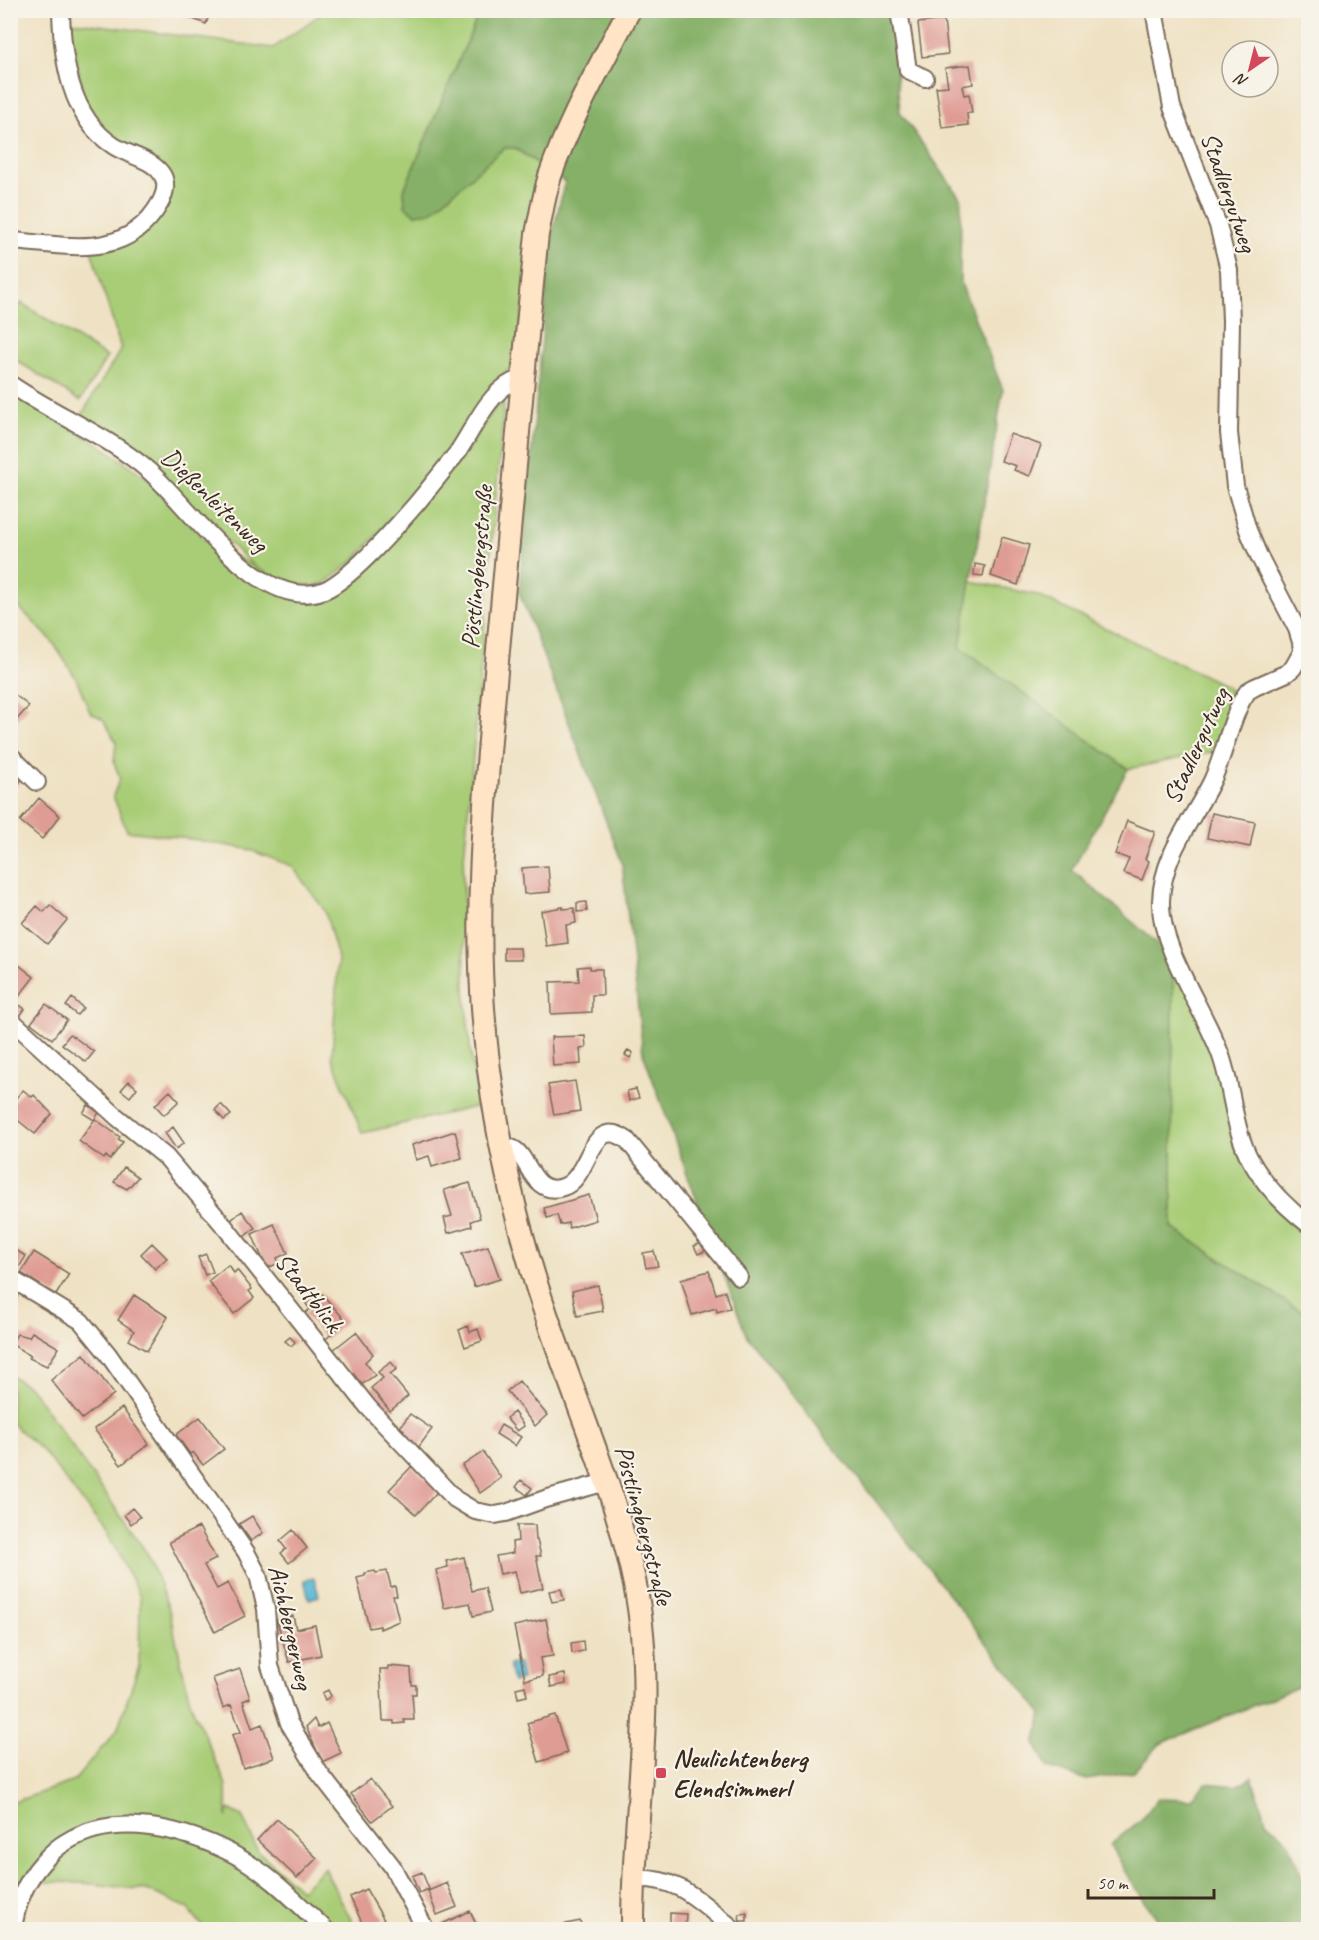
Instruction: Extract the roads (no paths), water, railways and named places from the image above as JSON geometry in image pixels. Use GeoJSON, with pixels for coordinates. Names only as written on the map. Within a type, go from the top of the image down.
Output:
{"type":"FeatureCollection","features":[{"type":"Feature","properties":{"kind":"main road","name":"Pöstlingbergstraße"},"geometry":{"type":"LineString","coordinates":[[629,10],[575,116],[549,178],[537,234],[480,872],[482,986],[489,1066],[502,1148],[538,1290],[630,1565],[642,1634],[644,1739],[633,1879],[633,1929]]}},
{"type":"Feature","properties":{"kind":"street"},"geometry":{"type":"LineString","coordinates":[[10,241],[79,247],[110,242],[129,234],[144,224],[157,208],[165,189],[164,178],[158,169],[109,143],[88,119],[75,94],[66,69],[61,10]]}},
{"type":"Feature","properties":{"kind":"street"},"geometry":{"type":"LineString","coordinates":[[899,10],[908,70],[925,78]]}},
{"type":"Feature","properties":{"kind":"street","name":"Stadlergutweg"},"geometry":{"type":"LineString","coordinates":[[1154,10],[1172,107],[1218,225],[1229,270],[1231,321],[1229,433],[1235,486],[1258,556],[1297,629],[1302,652],[1293,668],[1280,677],[1248,691],[1242,700],[1212,780],[1171,856],[1162,886],[1160,901],[1162,917],[1173,954],[1213,1033],[1222,1059],[1243,1145],[1250,1160],[1278,1197],[1308,1224]]}},
{"type":"Feature","properties":{"kind":"street","name":"Dießenleitenweg"},"geometry":{"type":"LineString","coordinates":[[10,384],[107,441],[142,465],[167,487],[225,550],[253,574],[286,590],[307,592],[327,589],[360,563],[437,479],[496,394],[512,382],[523,382]]}},
{"type":"Feature","properties":{"kind":"street"},"geometry":{"type":"LineString","coordinates":[[10,755],[37,782]]}},
{"type":"Feature","properties":{"kind":"street","name":"Stadtblick"},"geometry":{"type":"LineString","coordinates":[[10,1019],[117,1117],[166,1157],[225,1227],[368,1407],[455,1498],[475,1511],[495,1515],[601,1483]]}},
{"type":"Feature","properties":{"kind":"street"},"geometry":{"type":"LineString","coordinates":[[502,1148],[517,1151],[541,1184],[550,1188],[560,1188],[576,1179],[596,1142],[603,1135],[611,1132],[620,1134],[739,1277]]}},
{"type":"Feature","properties":{"kind":"street","name":"Aichbergerweg"},"geometry":{"type":"LineString","coordinates":[[10,1278],[51,1301],[86,1325],[246,1552],[258,1575],[266,1609],[270,1666],[289,1723],[320,1774],[392,1866],[426,1929]]}},
{"type":"Feature","properties":{"kind":"street"},"geometry":{"type":"LineString","coordinates":[[14,1929],[22,1893],[30,1878],[51,1853],[66,1841],[83,1834],[100,1829],[130,1826],[165,1829],[188,1835],[234,1855],[276,1883],[326,1929]]}},
{"type":"Feature","properties":{"kind":"street"},"geometry":{"type":"LineString","coordinates":[[633,1879],[648,1878],[671,1883],[687,1892],[735,1929]]}},
{"type":"Feature","properties":{"kind":"water"},"geometry":{"type":"Polygon","coordinates":[[[314,1578],[319,1596],[309,1599],[304,1580],[314,1578]]]}},
{"type":"Feature","properties":{"kind":"water"},"geometry":{"type":"Polygon","coordinates":[[[519,1663],[522,1680],[513,1682],[509,1665],[519,1663]]]}},
{"type":"Feature","properties":{"kind":"place","name":"Neulichtenberg Elendsimmerl"},"geometry":{"type":"Point","coordinates":[661,1773]}}]}
